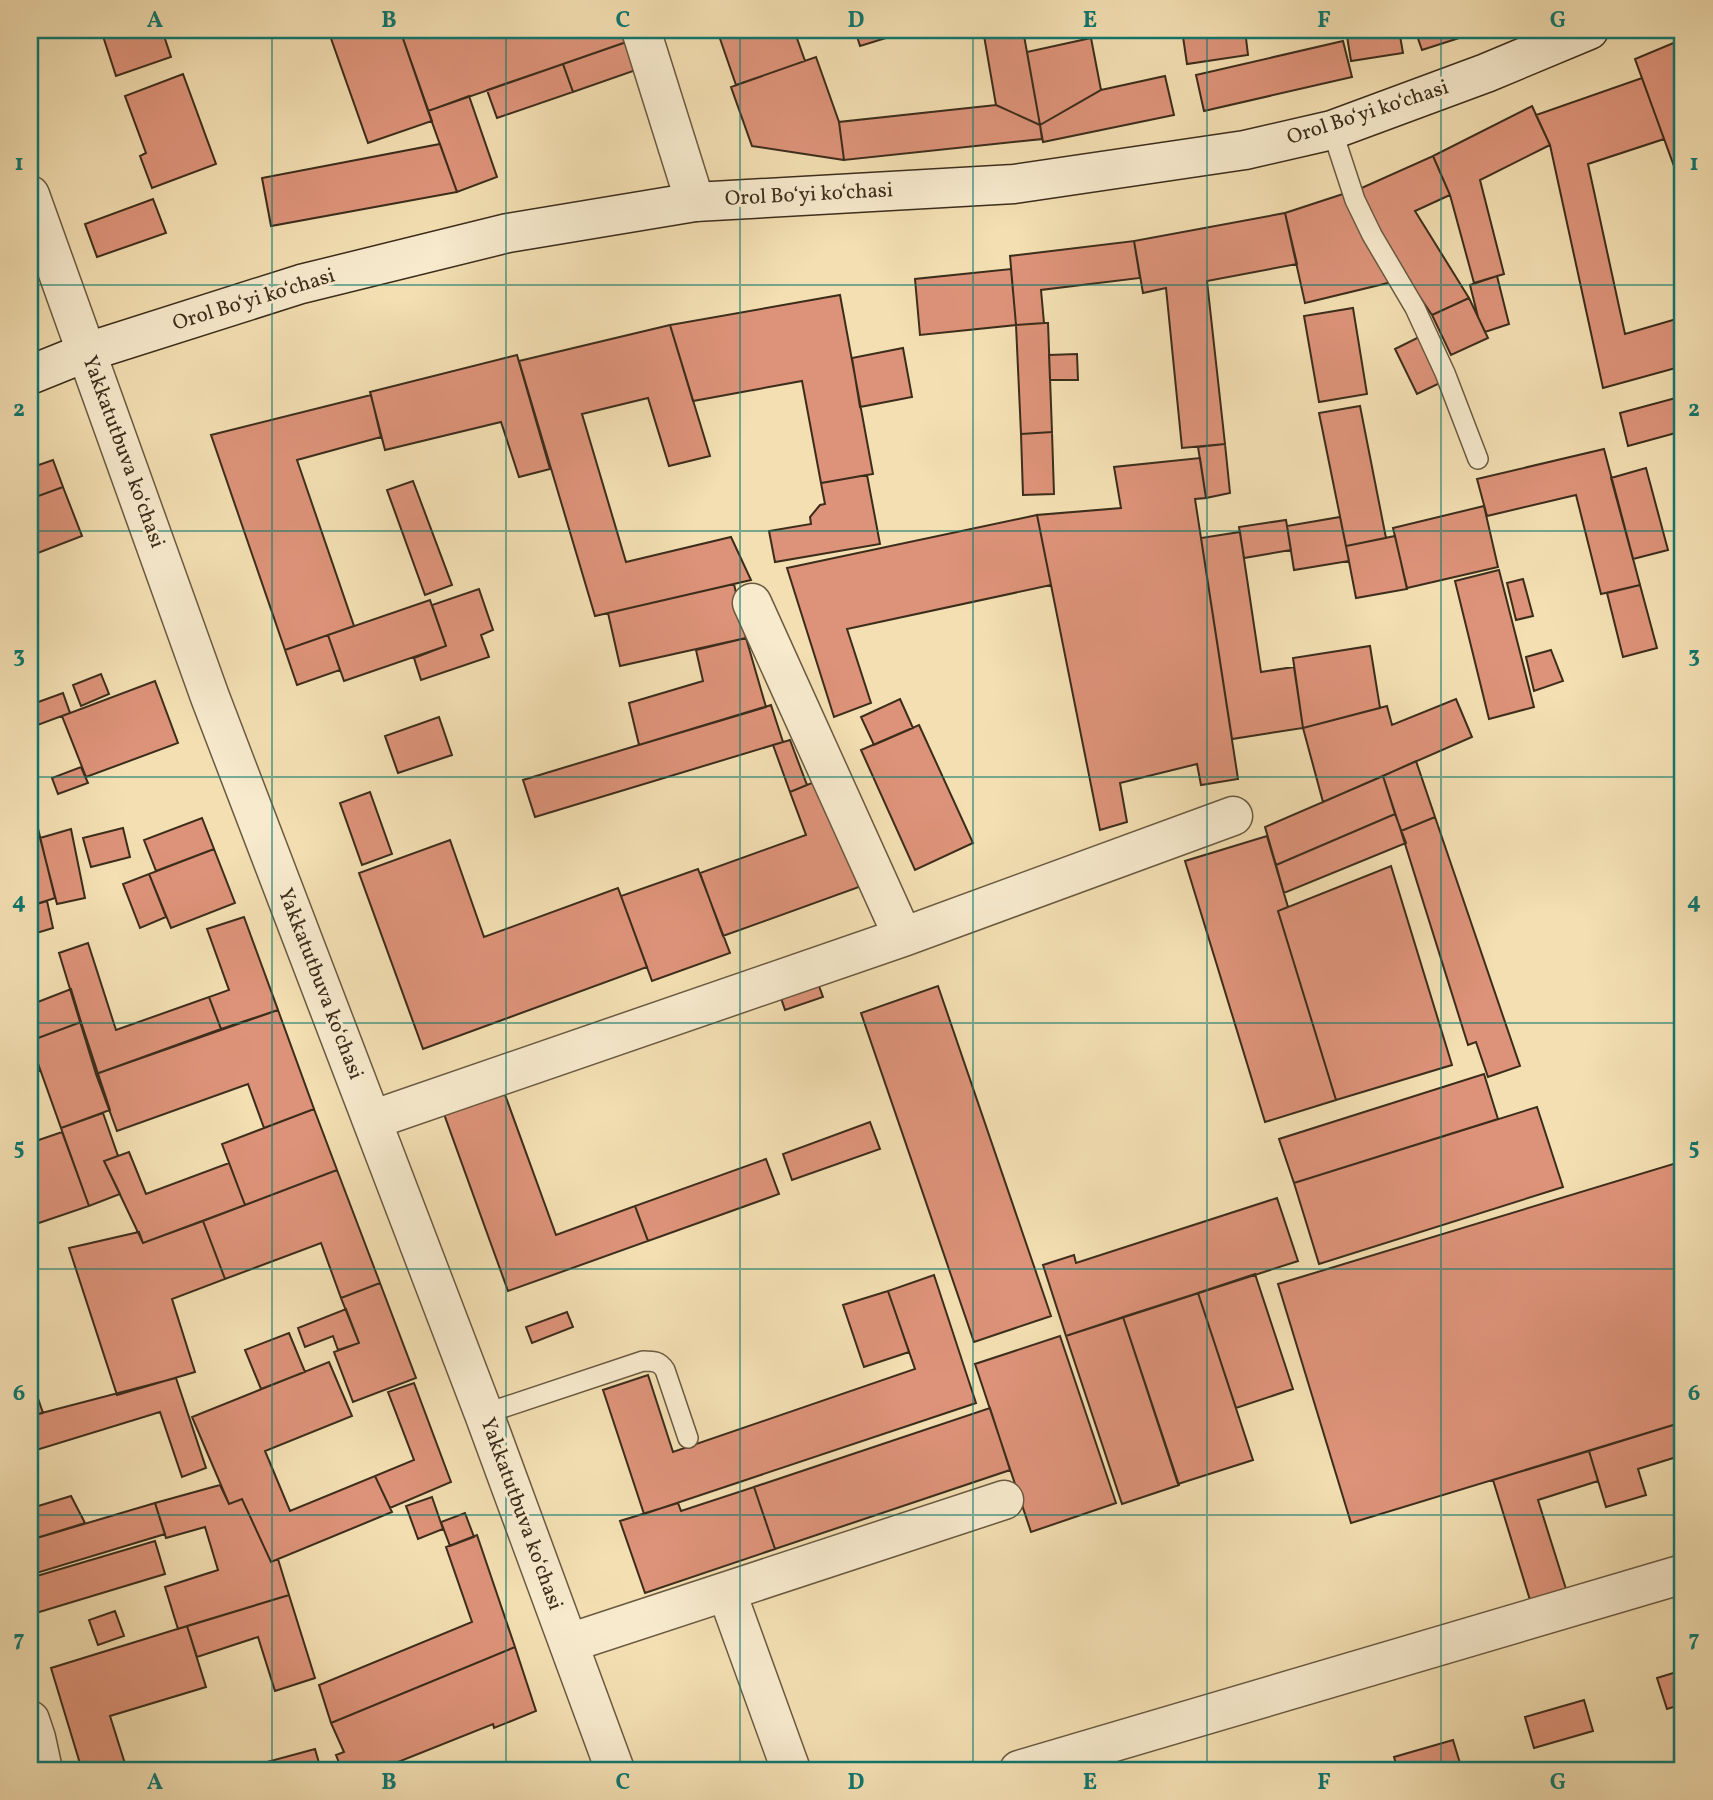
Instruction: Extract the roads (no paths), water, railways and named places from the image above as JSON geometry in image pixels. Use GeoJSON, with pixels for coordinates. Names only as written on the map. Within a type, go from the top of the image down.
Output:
{"type":"FeatureCollection","features":[{"type":"Feature","properties":{"kind":"street"},"geometry":{"type":"LineString","coordinates":[[641,30],[695,202]]}},
{"type":"Feature","properties":{"kind":"street","name":"Orol Boʻyi koʻchasi"},"geometry":{"type":"LineString","coordinates":[[30,375],[87,352],[301,284],[508,233],[695,202],[1014,184],[1245,150],[1332,130],[1486,73],[1590,30]]}},
{"type":"Feature","properties":{"kind":"street","name":"Yakkatutbuva koʻchasi"},"geometry":{"type":"LineString","coordinates":[[30,195],[210,697],[484,1414],[615,1770]]}},
{"type":"Feature","properties":{"kind":"street"},"geometry":{"type":"LineString","coordinates":[[752,603],[903,937]]}},
{"type":"Feature","properties":{"kind":"street"},"geometry":{"type":"LineString","coordinates":[[372,1119],[903,937],[1233,816]]}},
{"type":"Feature","properties":{"kind":"street"},"geometry":{"type":"LineString","coordinates":[[569,1643],[1004,1500]]}},
{"type":"Feature","properties":{"kind":"street"},"geometry":{"type":"LineString","coordinates":[[1019,1770],[1683,1574]]}},
{"type":"Feature","properties":{"kind":"street"},"geometry":{"type":"LineString","coordinates":[[727,1593],[792,1770]]}},
{"type":"Feature","properties":{"kind":"street"},"geometry":{"type":"LineString","coordinates":[[30,1720],[43,1770]]}},
{"type":"Feature","properties":{"kind":"lane"},"geometry":{"type":"LineString","coordinates":[[1332,130],[1355,200],[1372,235],[1415,308],[1445,373],[1478,460]]}},
{"type":"Feature","properties":{"kind":"lane"},"geometry":{"type":"LineString","coordinates":[[484,1414],[643,1361],[654,1361],[661,1364],[665,1370],[688,1438]]}}]}
